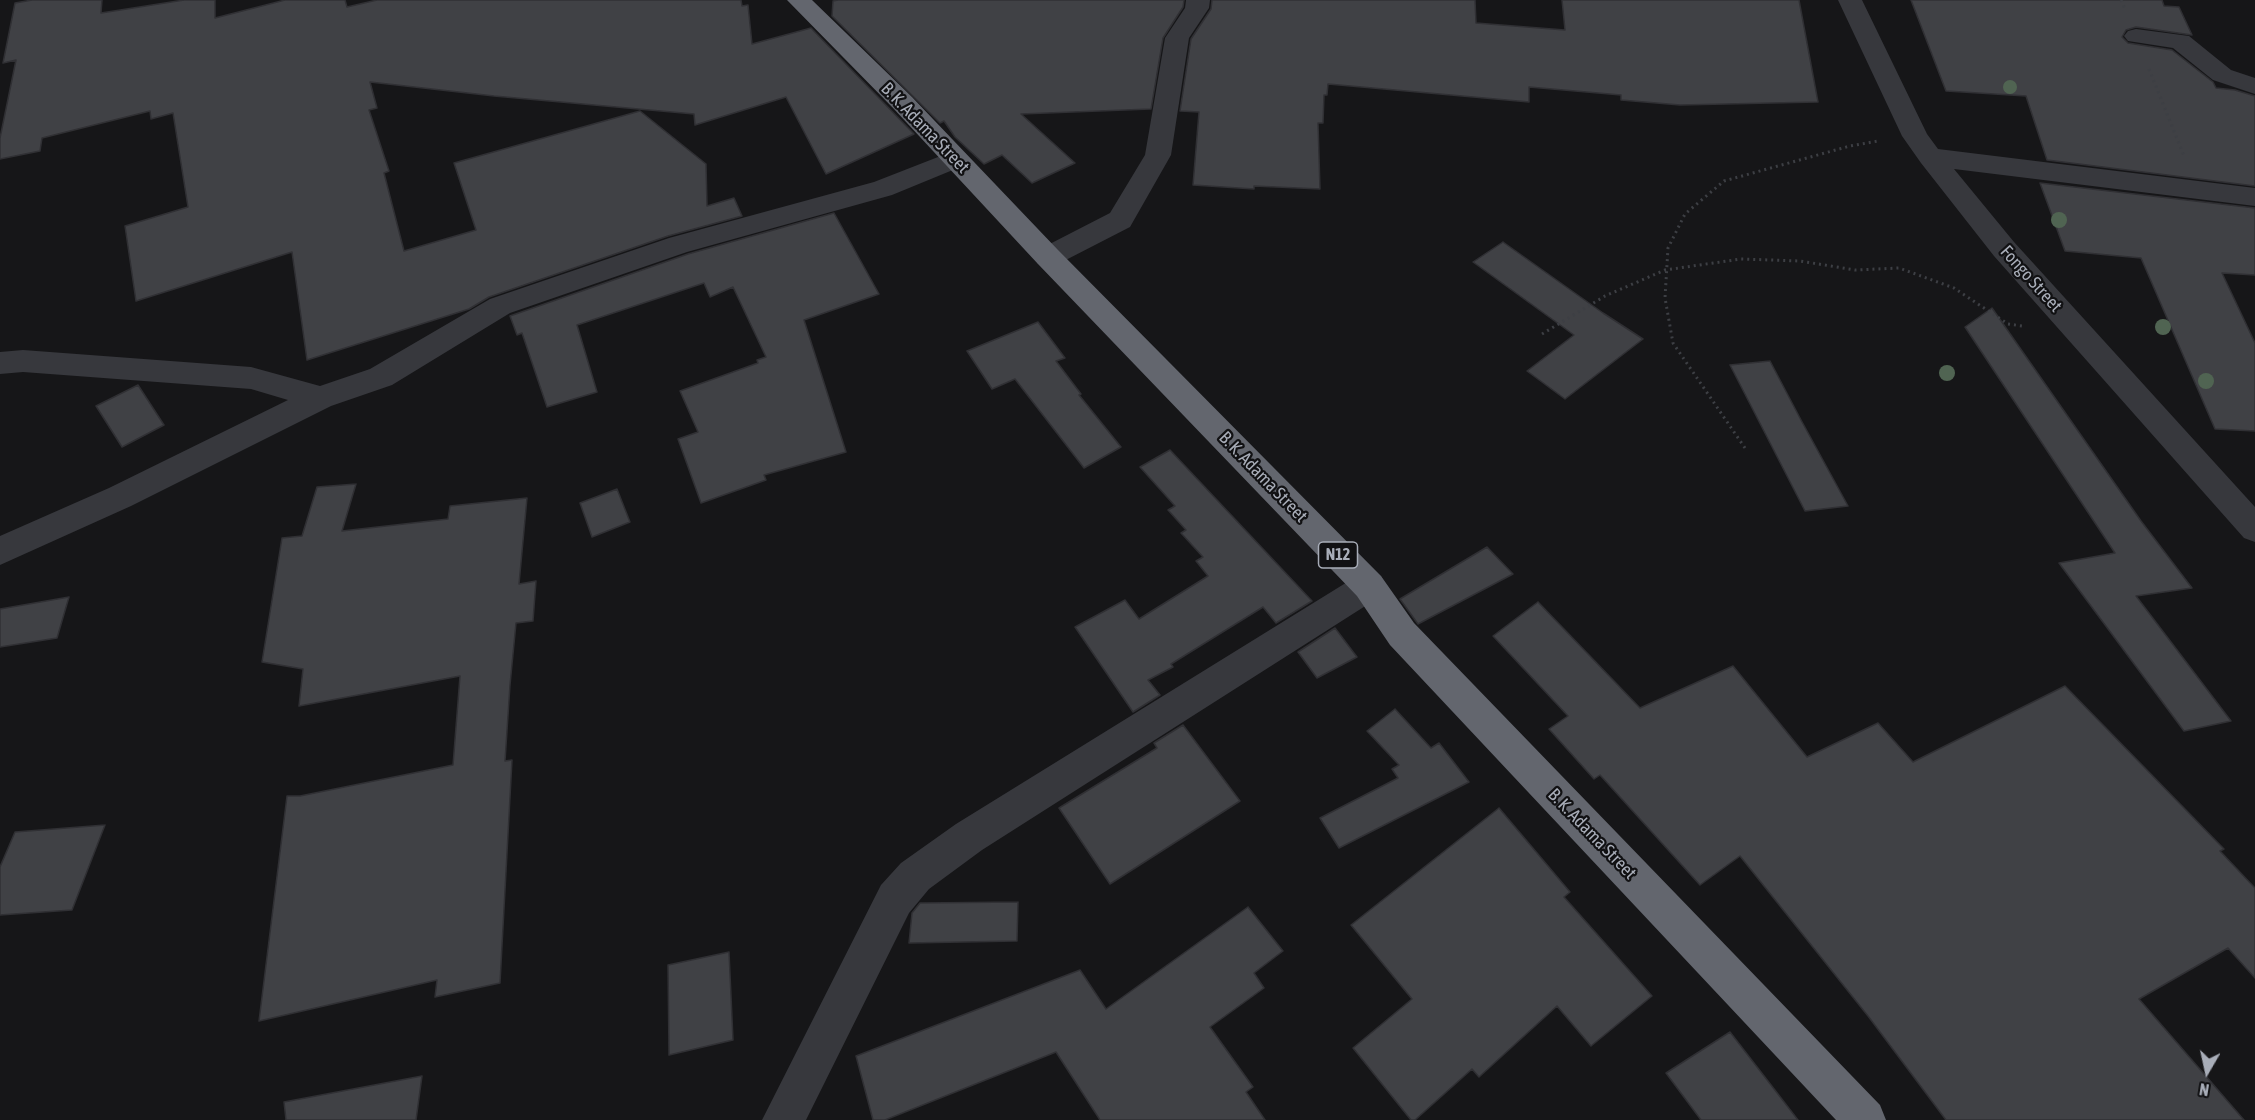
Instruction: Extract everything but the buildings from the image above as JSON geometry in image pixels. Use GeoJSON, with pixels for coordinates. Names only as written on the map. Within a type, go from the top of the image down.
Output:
{"type":"FeatureCollection","features":[{"type":"Feature","properties":{"kind":"highway","name":"B. K. Adama Street"},"geometry":{"type":"LineString","coordinates":[[799,0],[903,103],[1048,257],[1369,586],[1402,634],[1865,1120]]}},
{"type":"Feature","properties":{"kind":"street"},"geometry":{"type":"LineString","coordinates":[[1048,257],[1120,220],[1158,154],[1177,38],[1197,8],[1198,0]]}},
{"type":"Feature","properties":{"kind":"street","name":"Fongo Street"},"geometry":{"type":"LineString","coordinates":[[1845,1],[1922,147],[2004,249],[2255,529]]}},
{"type":"Feature","properties":{"kind":"street"},"geometry":{"type":"LineString","coordinates":[[2136,36],[2180,41],[2222,75],[2255,86]]}},
{"type":"Feature","properties":{"kind":"street"},"geometry":{"type":"LineString","coordinates":[[1922,147],[2255,198]]}},
{"type":"Feature","properties":{"kind":"street"},"geometry":{"type":"LineString","coordinates":[[0,551],[120,496],[320,398],[381,377],[500,306],[679,245],[883,189],[956,159]]}},
{"type":"Feature","properties":{"kind":"street"},"geometry":{"type":"LineString","coordinates":[[0,363],[23,360],[251,378],[320,398]]}},
{"type":"Feature","properties":{"kind":"street"},"geometry":{"type":"LineString","coordinates":[[783,1120],[895,899],[915,876],[969,837],[1369,586]]}},
{"type":"Feature","properties":{"kind":"path"},"geometry":{"type":"LineString","coordinates":[[2121,0],[2198,190]]}},
{"type":"Feature","properties":{"kind":"path"},"geometry":{"type":"LineString","coordinates":[[1745,448],[1673,343],[1665,297],[1665,270],[1668,248],[1685,214],[1724,181],[1850,146],[1922,147]]}},
{"type":"Feature","properties":{"kind":"path"},"geometry":{"type":"LineString","coordinates":[[1542,334],[1605,296],[1665,270],[1741,259],[1800,261],[1855,270],[1899,268],[1954,288],[2008,324],[2079,333]]}}]}
